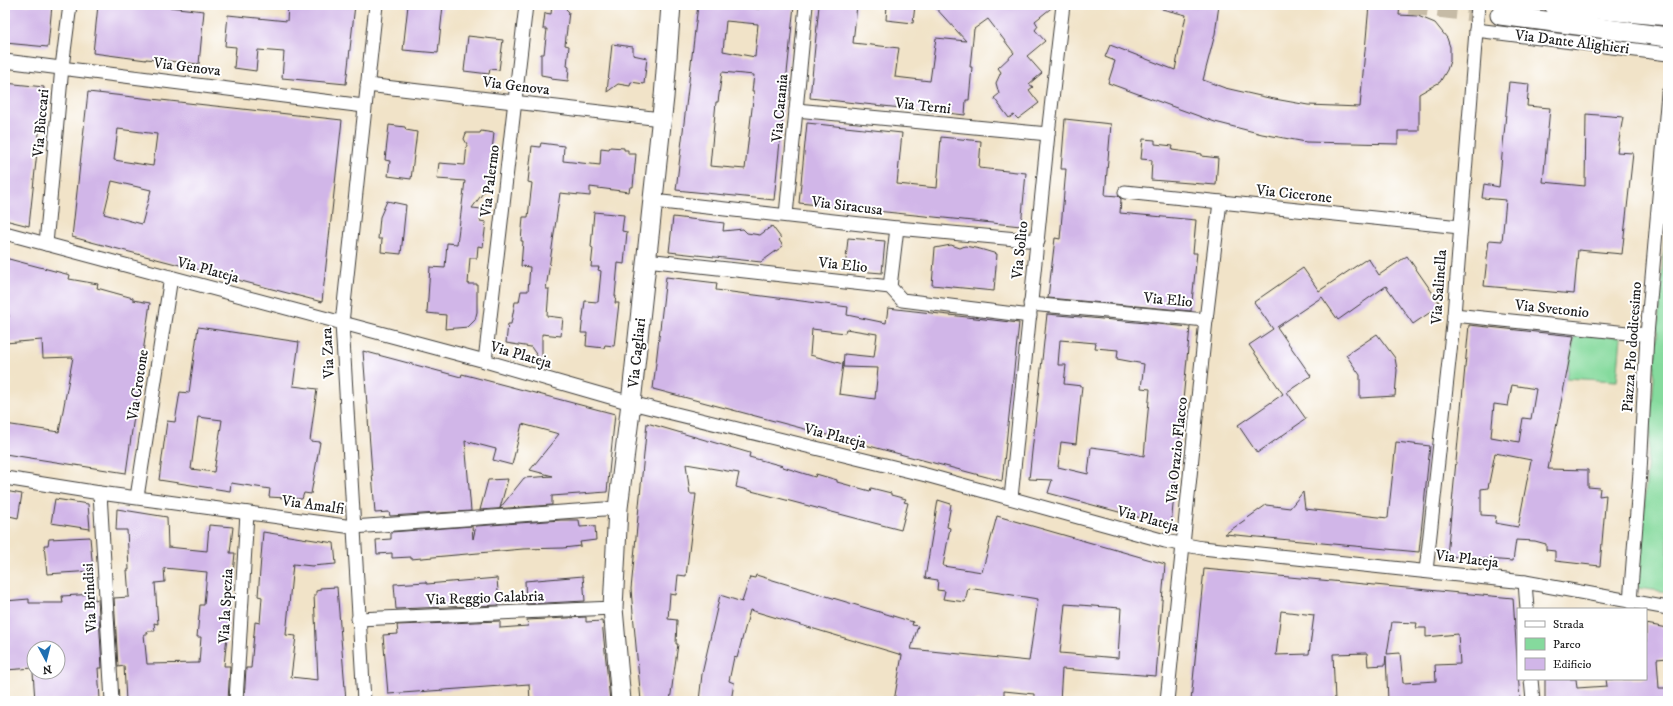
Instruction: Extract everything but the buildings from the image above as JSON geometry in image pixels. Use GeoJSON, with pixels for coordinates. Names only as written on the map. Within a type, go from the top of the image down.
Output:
{"type":"FeatureCollection","features":[{"type":"Feature","properties":{"kind":"street","name":"Via Bùccari"},"geometry":{"type":"LineString","coordinates":[[46,244],[62,67],[70,5]]}},
{"type":"Feature","properties":{"kind":"street","name":"Via Zara"},"geometry":{"type":"LineString","coordinates":[[364,701],[358,619],[342,322],[376,5]]}},
{"type":"Feature","properties":{"kind":"street","name":"Via Palermo"},"geometry":{"type":"LineString","coordinates":[[485,361],[526,5]]}},
{"type":"Feature","properties":{"kind":"street","name":"Via Cagliari"},"geometry":{"type":"LineString","coordinates":[[621,701],[613,608],[618,508],[653,201],[671,5]]}},
{"type":"Feature","properties":{"kind":"street","name":"Via Catania"},"geometry":{"type":"LineString","coordinates":[[786,215],[806,5]]}},
{"type":"Feature","properties":{"kind":"street","name":"Via Solìto"},"geometry":{"type":"LineString","coordinates":[[1011,498],[1048,134],[1063,5]]}},
{"type":"Feature","properties":{"kind":"street","name":"Via Salinella"},"geometry":{"type":"LineString","coordinates":[[1426,571],[1454,315],[1478,5]]}},
{"type":"Feature","properties":{"kind":"street"},"geometry":{"type":"LineString","coordinates":[[1554,5],[1668,16]]}},
{"type":"Feature","properties":{"kind":"street","name":"Via Dante Alighieri"},"geometry":{"type":"LineString","coordinates":[[1500,15],[1668,37]]}},
{"type":"Feature","properties":{"kind":"street","name":"Via Dante Alighieri"},"geometry":{"type":"LineString","coordinates":[[1476,30],[1668,54]]}},
{"type":"Feature","properties":{"kind":"street","name":"Via Genova"},"geometry":{"type":"LineString","coordinates":[[5,61],[364,106]]}},
{"type":"Feature","properties":{"kind":"street","name":"Via Genova"},"geometry":{"type":"LineString","coordinates":[[367,85],[661,119]]}},
{"type":"Feature","properties":{"kind":"street","name":"Piazza Pio dodicesimo"},"geometry":{"type":"LineString","coordinates":[[1630,602],[1640,472],[1647,335],[1668,94]]}},
{"type":"Feature","properties":{"kind":"street","name":"Via Terni"},"geometry":{"type":"LineString","coordinates":[[796,110],[1048,134]]}},
{"type":"Feature","properties":{"kind":"street","name":"Via Cicerone"},"geometry":{"type":"LineString","coordinates":[[1125,192],[1460,227]]}},
{"type":"Feature","properties":{"kind":"street","name":"Via Siracusa"},"geometry":{"type":"LineString","coordinates":[[653,201],[897,228],[1038,240]]}},
{"type":"Feature","properties":{"kind":"street","name":"Via Orazio Flacco"},"geometry":{"type":"LineString","coordinates":[[1168,701],[1206,320],[1220,202]]}},
{"type":"Feature","properties":{"kind":"street"},"geometry":{"type":"LineString","coordinates":[[890,287],[897,228]]}},
{"type":"Feature","properties":{"kind":"street","name":"Via Plateja"},"geometry":{"type":"LineString","coordinates":[[5,233],[342,322],[631,403],[926,474],[1165,541],[1184,545],[1526,582],[1668,608]]}},
{"type":"Feature","properties":{"kind":"street","name":"Via Elio"},"geometry":{"type":"LineString","coordinates":[[646,260],[890,287],[902,300],[1030,310],[1206,320]]}},
{"type":"Feature","properties":{"kind":"street","name":"Via Crotone"},"geometry":{"type":"LineString","coordinates":[[137,497],[170,277]]}},
{"type":"Feature","properties":{"kind":"street","name":"Via Svetonio"},"geometry":{"type":"LineString","coordinates":[[1454,315],[1647,335]]}},
{"type":"Feature","properties":{"kind":"street","name":"Via Amalfi"},"geometry":{"type":"LineString","coordinates":[[5,478],[100,493],[353,527],[618,508]]}},
{"type":"Feature","properties":{"kind":"street","name":"Via Brindisi"},"geometry":{"type":"LineString","coordinates":[[100,493],[112,701]]}},
{"type":"Feature","properties":{"kind":"street","name":"Via la Spezia"},"geometry":{"type":"LineString","coordinates":[[236,701],[247,512]]}},
{"type":"Feature","properties":{"kind":"street"},"geometry":{"type":"LineString","coordinates":[[1526,582],[1527,608]]}},
{"type":"Feature","properties":{"kind":"street","name":"Via Reggio Calabria"},"geometry":{"type":"LineString","coordinates":[[358,619],[613,608]]}},
{"type":"Feature","properties":{"kind":"street"},"geometry":{"type":"LineString","coordinates":[[1532,680],[1533,701]]}},
{"type":"Feature","properties":{"kind":"green space"},"geometry":{"type":"Polygon","coordinates":[[[1668,192],[1668,592],[1638,588],[1668,192]]]}},
{"type":"Feature","properties":{"kind":"green space"},"geometry":{"type":"Polygon","coordinates":[[[1575,334],[1621,337],[1617,381],[1566,378],[1575,334]]]}},
{"type":"Feature","properties":{"kind":"tunnel"},"geometry":{"type":"LineString","coordinates":[[1409,5],[1500,15]]}}]}
